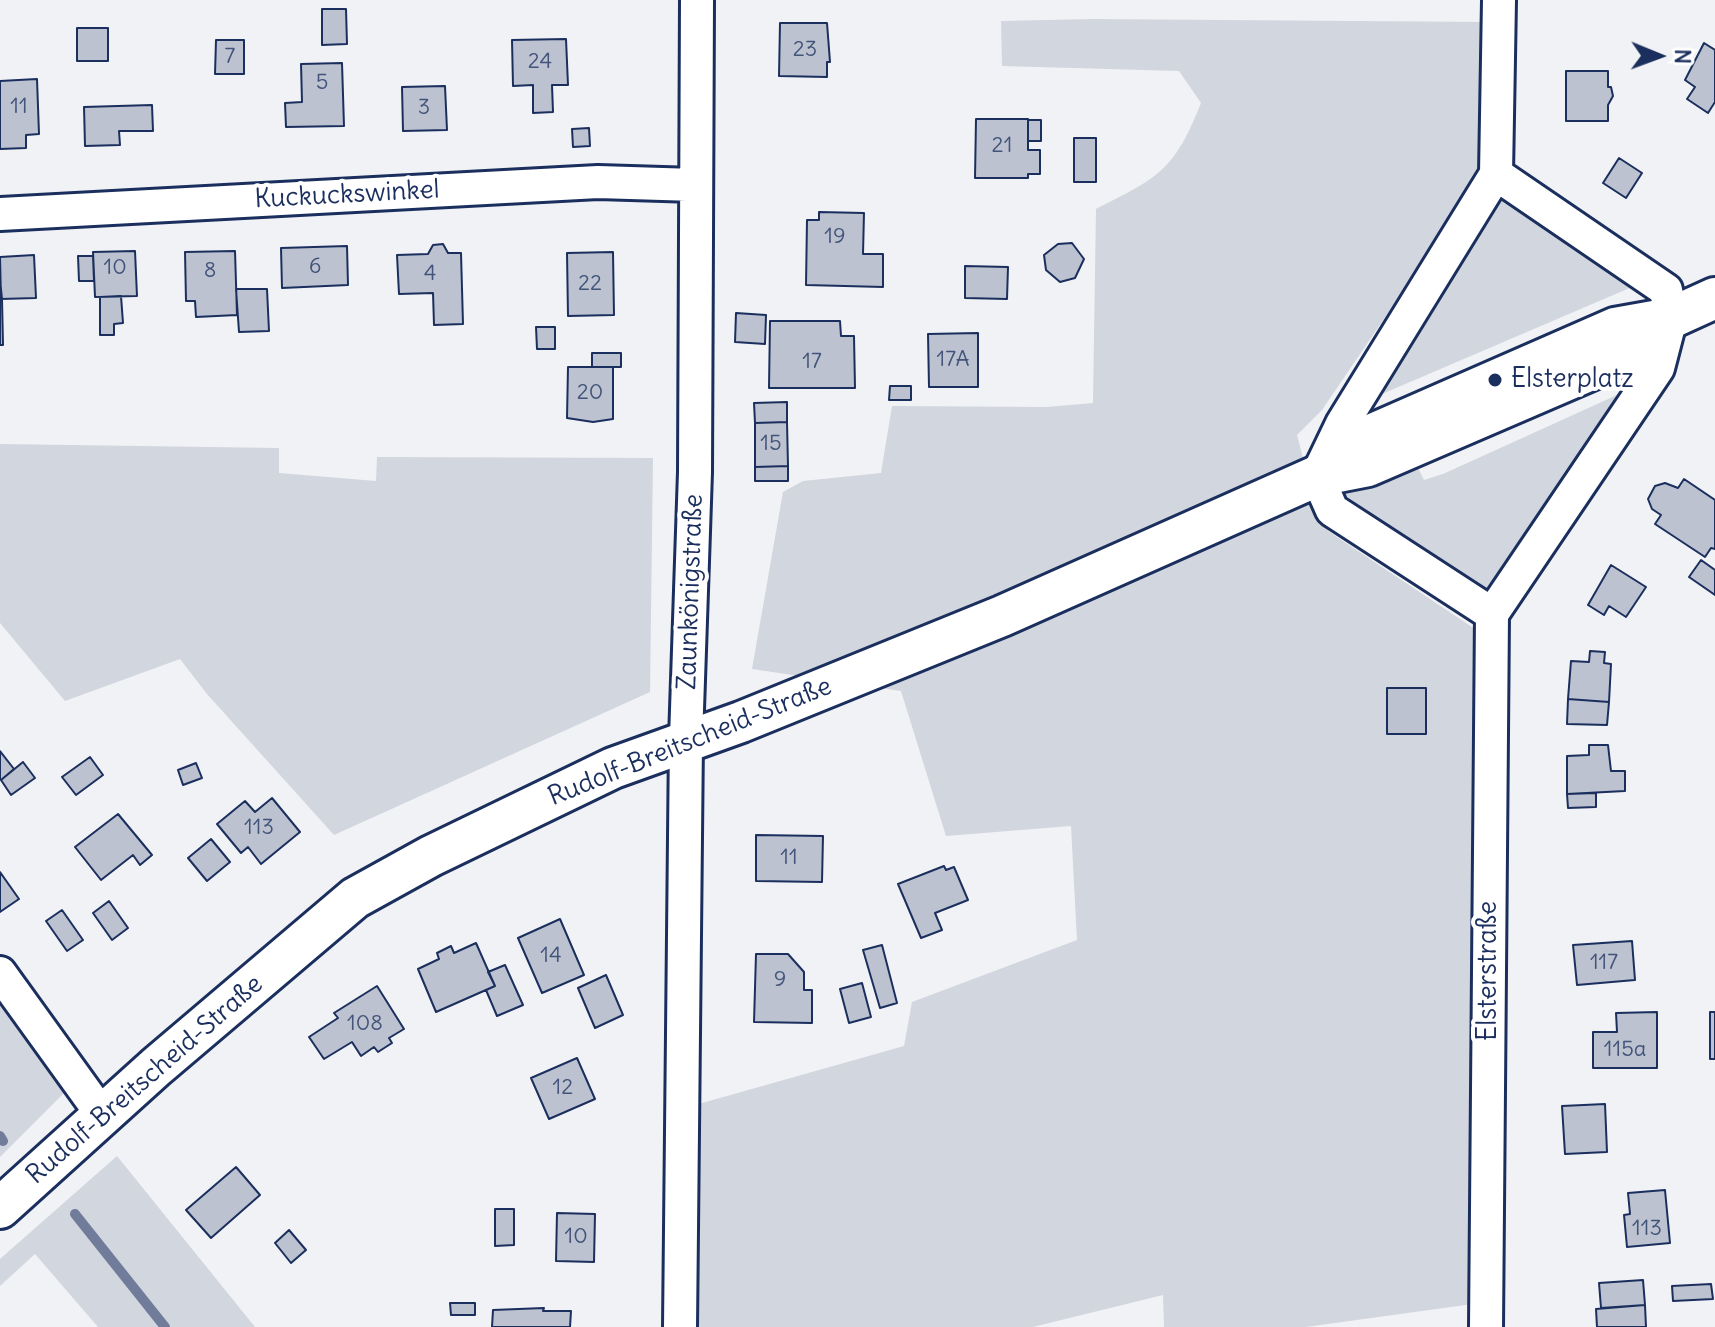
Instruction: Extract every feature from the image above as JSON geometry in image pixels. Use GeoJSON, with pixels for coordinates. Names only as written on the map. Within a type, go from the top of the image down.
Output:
{"type":"FeatureCollection","features":[{"type":"Feature","properties":{"kind":"street","name":"Zaunkönigstraße"},"geometry":{"type":"LineString","coordinates":[[680,1327],[686,739],[695,472],[697,0]]}},
{"type":"Feature","properties":{"kind":"street"},"geometry":{"type":"LineString","coordinates":[[1496,174],[1666,290],[1671,318],[1658,368],[1492,614],[1332,510],[1317,476],[1342,424],[1496,174],[1499,0]]}},
{"type":"Feature","properties":{"kind":"street","name":"Kuckuckswinkel"},"geometry":{"type":"LineString","coordinates":[[0,214],[598,182],[695,185]]}},
{"type":"Feature","properties":{"kind":"street","name":"Rudolf-Breitscheid-Straße"},"geometry":{"type":"LineString","coordinates":[[6,1202],[156,1067],[355,898],[431,856],[599,775],[686,739],[741,722],[1002,616],[1317,476],[1368,466],[1628,354],[1671,318],[1715,298]]}},
{"type":"Feature","properties":{"kind":"street","name":"Elsterstraße"},"geometry":{"type":"LineString","coordinates":[[1486,1327],[1492,614]]}},
{"type":"Feature","properties":{"kind":"street"},"geometry":{"type":"LineString","coordinates":[[0,973],[103,1116]]}},
{"type":"Feature","properties":{"kind":"shaded area"},"geometry":{"type":"Polygon","coordinates":[[[1001,21],[1487,22],[1483,173],[1322,410],[1297,435],[1313,496],[1328,531],[1475,629],[1480,1303],[1306,1327],[1164,1327],[1163,1295],[1033,1327],[683,1327],[688,1107],[904,1046],[912,1002],[1077,940],[1071,826],[946,836],[901,691],[752,669],[783,492],[803,481],[881,473],[892,406],[1047,407],[1093,403],[1096,209],[1162,170],[1182,144],[1201,103],[1179,71],[1002,66],[1001,21]]]}},
{"type":"Feature","properties":{"kind":"shaded area"},"geometry":{"type":"Polygon","coordinates":[[[1498,186],[1639,284],[1368,400],[1498,186]]]}},
{"type":"Feature","properties":{"kind":"shaded area"},"geometry":{"type":"Polygon","coordinates":[[[1617,395],[1487,596],[1341,492],[1414,460],[1424,480],[1443,474],[1617,395]]]}},
{"type":"Feature","properties":{"kind":"shaded area"},"geometry":{"type":"Polygon","coordinates":[[[0,444],[279,448],[279,473],[376,481],[377,457],[653,458],[650,692],[334,835],[207,694],[180,659],[65,701],[0,623],[0,444]]]}},
{"type":"Feature","properties":{"kind":"shaded area"},"geometry":{"type":"Polygon","coordinates":[[[0,996],[67,1090],[0,1157],[0,996]]]}},
{"type":"Feature","properties":{"kind":"shaded area"},"geometry":{"type":"Polygon","coordinates":[[[117,1156],[255,1327],[98,1327],[35,1254],[0,1286],[0,1259],[117,1156]]]}},
{"type":"Feature","properties":{"kind":"building"},"geometry":{"type":"Polygon","coordinates":[[[322,9],[346,9],[347,44],[322,45],[322,9]]]}},
{"type":"Feature","properties":{"kind":"building"},"geometry":{"type":"Polygon","coordinates":[[[780,23],[827,23],[830,62],[827,62],[827,77],[779,76],[780,23]]]}},
{"type":"Feature","properties":{"kind":"building"},"geometry":{"type":"Polygon","coordinates":[[[77,28],[108,28],[108,61],[77,61],[77,28]]]}},
{"type":"Feature","properties":{"kind":"building"},"geometry":{"type":"Polygon","coordinates":[[[566,39],[568,85],[552,85],[553,112],[533,113],[533,85],[513,86],[512,40],[566,39]]]}},
{"type":"Feature","properties":{"kind":"building"},"geometry":{"type":"Polygon","coordinates":[[[216,40],[244,40],[244,74],[215,74],[216,40]]]}},
{"type":"Feature","properties":{"kind":"building"},"geometry":{"type":"Polygon","coordinates":[[[1704,43],[1715,50],[1715,102],[1708,113],[1687,99],[1695,87],[1685,80],[1704,43]]]}},
{"type":"Feature","properties":{"kind":"building"},"geometry":{"type":"Polygon","coordinates":[[[342,63],[344,126],[286,127],[285,103],[302,102],[301,64],[342,63]]]}},
{"type":"Feature","properties":{"kind":"building"},"geometry":{"type":"Polygon","coordinates":[[[1566,71],[1608,71],[1608,87],[1611,87],[1613,96],[1608,105],[1608,121],[1566,121],[1566,71]]]}},
{"type":"Feature","properties":{"kind":"building"},"geometry":{"type":"Polygon","coordinates":[[[37,79],[39,134],[26,135],[26,148],[0,149],[0,81],[37,79]]]}},
{"type":"Feature","properties":{"kind":"building"},"geometry":{"type":"Polygon","coordinates":[[[445,86],[447,130],[403,131],[402,87],[445,86]]]}},
{"type":"Feature","properties":{"kind":"building"},"geometry":{"type":"Polygon","coordinates":[[[152,105],[153,131],[119,131],[120,145],[85,146],[84,107],[152,105]]]}},
{"type":"Feature","properties":{"kind":"building"},"geometry":{"type":"Polygon","coordinates":[[[976,119],[1028,119],[1028,150],[1040,150],[1040,174],[1028,174],[1028,178],[975,178],[976,119]]]}},
{"type":"Feature","properties":{"kind":"building"},"geometry":{"type":"Polygon","coordinates":[[[1028,120],[1041,120],[1041,141],[1028,141],[1028,120]]]}},
{"type":"Feature","properties":{"kind":"building"},"geometry":{"type":"Polygon","coordinates":[[[589,128],[590,146],[573,147],[572,129],[589,128]]]}},
{"type":"Feature","properties":{"kind":"building"},"geometry":{"type":"Polygon","coordinates":[[[1074,138],[1096,138],[1096,182],[1074,182],[1074,138]]]}},
{"type":"Feature","properties":{"kind":"building"},"geometry":{"type":"Polygon","coordinates":[[[1619,158],[1642,173],[1626,198],[1603,183],[1619,158]]]}},
{"type":"Feature","properties":{"kind":"building"},"geometry":{"type":"Polygon","coordinates":[[[819,212],[864,213],[863,254],[883,254],[883,287],[806,285],[807,220],[819,220],[819,212]]]}},
{"type":"Feature","properties":{"kind":"building"},"geometry":{"type":"Polygon","coordinates":[[[1072,243],[1084,259],[1075,278],[1060,282],[1046,270],[1044,255],[1058,244],[1072,243]]]}},
{"type":"Feature","properties":{"kind":"building"},"geometry":{"type":"Polygon","coordinates":[[[443,244],[448,253],[461,253],[463,324],[434,325],[433,293],[399,294],[397,255],[428,254],[433,245],[443,244]]]}},
{"type":"Feature","properties":{"kind":"building"},"geometry":{"type":"Polygon","coordinates":[[[347,246],[348,285],[282,288],[281,248],[347,246]]]}},
{"type":"Feature","properties":{"kind":"building"},"geometry":{"type":"Polygon","coordinates":[[[135,251],[137,296],[95,297],[93,252],[135,251]]]}},
{"type":"Feature","properties":{"kind":"building"},"geometry":{"type":"Polygon","coordinates":[[[235,251],[237,315],[196,317],[195,301],[186,301],[185,252],[235,251]]]}},
{"type":"Feature","properties":{"kind":"building"},"geometry":{"type":"Polygon","coordinates":[[[613,252],[614,315],[568,316],[567,253],[613,252]]]}},
{"type":"Feature","properties":{"kind":"building"},"geometry":{"type":"Polygon","coordinates":[[[34,255],[36,298],[1,299],[0,257],[34,255]]]}},
{"type":"Feature","properties":{"kind":"building"},"geometry":{"type":"Polygon","coordinates":[[[78,256],[93,256],[94,281],[79,281],[78,256]]]}},
{"type":"Feature","properties":{"kind":"building"},"geometry":{"type":"Polygon","coordinates":[[[965,266],[1008,267],[1007,299],[965,298],[965,266]]]}},
{"type":"Feature","properties":{"kind":"building"},"geometry":{"type":"Polygon","coordinates":[[[0,279],[2,299],[3,345],[0,345],[0,279]]]}},
{"type":"Feature","properties":{"kind":"building"},"geometry":{"type":"Polygon","coordinates":[[[236,289],[267,289],[269,331],[239,332],[236,289]]]}},
{"type":"Feature","properties":{"kind":"building"},"geometry":{"type":"Polygon","coordinates":[[[121,296],[123,323],[114,324],[114,335],[100,335],[100,297],[121,296]]]}},
{"type":"Feature","properties":{"kind":"building"},"geometry":{"type":"Polygon","coordinates":[[[736,313],[766,315],[765,344],[735,342],[736,313]]]}},
{"type":"Feature","properties":{"kind":"building"},"geometry":{"type":"Polygon","coordinates":[[[770,321],[840,321],[841,336],[854,336],[855,388],[769,388],[770,321]]]}},
{"type":"Feature","properties":{"kind":"building"},"geometry":{"type":"Polygon","coordinates":[[[536,327],[555,327],[555,349],[537,349],[536,327]]]}},
{"type":"Feature","properties":{"kind":"building"},"geometry":{"type":"Polygon","coordinates":[[[978,333],[978,387],[929,387],[928,334],[978,333]]]}},
{"type":"Feature","properties":{"kind":"building"},"geometry":{"type":"Polygon","coordinates":[[[592,353],[621,353],[621,367],[592,367],[592,353]]]}},
{"type":"Feature","properties":{"kind":"building"},"geometry":{"type":"Polygon","coordinates":[[[568,367],[613,367],[613,419],[593,422],[567,418],[568,367]]]}},
{"type":"Feature","properties":{"kind":"building"},"geometry":{"type":"Polygon","coordinates":[[[890,386],[911,386],[911,400],[889,400],[890,386]]]}},
{"type":"Feature","properties":{"kind":"building"},"geometry":{"type":"Polygon","coordinates":[[[787,402],[787,422],[755,423],[754,403],[787,402]]]}},
{"type":"Feature","properties":{"kind":"building"},"geometry":{"type":"Polygon","coordinates":[[[787,422],[788,466],[755,467],[755,423],[787,422]]]}},
{"type":"Feature","properties":{"kind":"building"},"geometry":{"type":"Polygon","coordinates":[[[788,466],[788,481],[755,481],[755,467],[788,466]]]}},
{"type":"Feature","properties":{"kind":"building"},"geometry":{"type":"Polygon","coordinates":[[[1684,479],[1715,500],[1715,549],[1711,548],[1705,557],[1655,524],[1661,515],[1652,509],[1648,499],[1655,486],[1665,483],[1678,488],[1684,479]]]}},
{"type":"Feature","properties":{"kind":"building"},"geometry":{"type":"Polygon","coordinates":[[[1701,560],[1715,570],[1715,595],[1689,577],[1701,560]]]}},
{"type":"Feature","properties":{"kind":"building"},"geometry":{"type":"Polygon","coordinates":[[[1611,565],[1646,587],[1626,617],[1609,606],[1604,615],[1588,605],[1611,565]]]}},
{"type":"Feature","properties":{"kind":"building"},"geometry":{"type":"Polygon","coordinates":[[[1590,651],[1605,652],[1604,663],[1611,664],[1609,702],[1568,699],[1571,661],[1589,662],[1590,651]]]}},
{"type":"Feature","properties":{"kind":"building"},"geometry":{"type":"Polygon","coordinates":[[[1387,688],[1426,688],[1426,734],[1387,734],[1387,688]]]}},
{"type":"Feature","properties":{"kind":"building"},"geometry":{"type":"Polygon","coordinates":[[[1568,699],[1609,702],[1607,725],[1567,724],[1568,699]]]}},
{"type":"Feature","properties":{"kind":"building"},"geometry":{"type":"Polygon","coordinates":[[[1589,745],[1608,745],[1611,771],[1625,771],[1625,791],[1567,794],[1567,756],[1589,755],[1589,745]]]}},
{"type":"Feature","properties":{"kind":"building"},"geometry":{"type":"Polygon","coordinates":[[[0,751],[14,769],[1,780],[0,779],[0,751]]]}},
{"type":"Feature","properties":{"kind":"building"},"geometry":{"type":"Polygon","coordinates":[[[90,757],[103,775],[76,795],[62,777],[90,757]]]}},
{"type":"Feature","properties":{"kind":"building"},"geometry":{"type":"Polygon","coordinates":[[[23,762],[35,778],[11,795],[1,780],[23,762]]]}},
{"type":"Feature","properties":{"kind":"building"},"geometry":{"type":"Polygon","coordinates":[[[196,763],[202,778],[183,785],[178,770],[196,763]]]}},
{"type":"Feature","properties":{"kind":"building"},"geometry":{"type":"Polygon","coordinates":[[[1596,793],[1596,807],[1568,808],[1567,794],[1596,793]]]}},
{"type":"Feature","properties":{"kind":"building"},"geometry":{"type":"Polygon","coordinates":[[[272,798],[300,832],[261,864],[248,847],[241,853],[217,824],[245,801],[255,812],[272,798]]]}},
{"type":"Feature","properties":{"kind":"building"},"geometry":{"type":"Polygon","coordinates":[[[118,814],[152,855],[140,865],[133,855],[101,880],[75,847],[118,814]]]}},
{"type":"Feature","properties":{"kind":"building"},"geometry":{"type":"Polygon","coordinates":[[[756,835],[823,836],[822,882],[756,881],[756,835]]]}},
{"type":"Feature","properties":{"kind":"building"},"geometry":{"type":"Polygon","coordinates":[[[211,839],[230,862],[207,881],[188,858],[211,839]]]}},
{"type":"Feature","properties":{"kind":"building"},"geometry":{"type":"Polygon","coordinates":[[[944,866],[946,870],[954,867],[968,900],[935,913],[942,930],[921,938],[898,884],[944,866]]]}},
{"type":"Feature","properties":{"kind":"building"},"geometry":{"type":"Polygon","coordinates":[[[0,872],[19,899],[0,912],[0,872]]]}},
{"type":"Feature","properties":{"kind":"building"},"geometry":{"type":"Polygon","coordinates":[[[109,901],[128,928],[112,940],[93,913],[109,901]]]}},
{"type":"Feature","properties":{"kind":"building"},"geometry":{"type":"Polygon","coordinates":[[[62,910],[83,940],[67,951],[46,921],[62,910]]]}},
{"type":"Feature","properties":{"kind":"building"},"geometry":{"type":"Polygon","coordinates":[[[560,919],[584,975],[542,993],[518,938],[560,919]]]}},
{"type":"Feature","properties":{"kind":"building"},"geometry":{"type":"Polygon","coordinates":[[[1632,941],[1635,980],[1577,985],[1573,945],[1632,941]]]}},
{"type":"Feature","properties":{"kind":"building"},"geometry":{"type":"Polygon","coordinates":[[[476,943],[495,986],[436,1012],[418,969],[439,959],[437,953],[451,946],[454,953],[476,943]]]}},
{"type":"Feature","properties":{"kind":"building"},"geometry":{"type":"Polygon","coordinates":[[[882,945],[897,1003],[880,1008],[863,950],[882,945]]]}},
{"type":"Feature","properties":{"kind":"building"},"geometry":{"type":"Polygon","coordinates":[[[756,954],[788,954],[804,972],[804,990],[812,990],[812,1023],[754,1022],[756,954]]]}},
{"type":"Feature","properties":{"kind":"building"},"geometry":{"type":"Polygon","coordinates":[[[505,965],[523,1005],[497,1016],[486,990],[495,986],[488,972],[505,965]]]}},
{"type":"Feature","properties":{"kind":"building"},"geometry":{"type":"Polygon","coordinates":[[[606,975],[623,1015],[595,1028],[578,988],[606,975]]]}},
{"type":"Feature","properties":{"kind":"building"},"geometry":{"type":"Polygon","coordinates":[[[862,983],[871,1017],[849,1023],[840,989],[862,983]]]}},
{"type":"Feature","properties":{"kind":"building"},"geometry":{"type":"Polygon","coordinates":[[[377,986],[404,1029],[389,1038],[392,1043],[378,1052],[374,1047],[361,1056],[352,1042],[324,1059],[309,1037],[338,1018],[334,1013],[377,986]]]}},
{"type":"Feature","properties":{"kind":"building"},"geometry":{"type":"Polygon","coordinates":[[[1657,1012],[1657,1068],[1593,1068],[1593,1032],[1617,1032],[1616,1013],[1657,1012]]]}},
{"type":"Feature","properties":{"kind":"building"},"geometry":{"type":"Polygon","coordinates":[[[1710,1012],[1715,1012],[1715,1059],[1710,1059],[1710,1012]]]}},
{"type":"Feature","properties":{"kind":"building"},"geometry":{"type":"Polygon","coordinates":[[[577,1058],[595,1099],[549,1119],[531,1078],[577,1058]]]}},
{"type":"Feature","properties":{"kind":"building"},"geometry":{"type":"Polygon","coordinates":[[[1605,1104],[1607,1152],[1565,1154],[1562,1106],[1605,1104]]]}},
{"type":"Feature","properties":{"kind":"building"},"geometry":{"type":"Polygon","coordinates":[[[236,1167],[260,1195],[211,1238],[186,1210],[236,1167]]]}},
{"type":"Feature","properties":{"kind":"building"},"geometry":{"type":"Polygon","coordinates":[[[1665,1190],[1670,1243],[1627,1247],[1624,1215],[1630,1214],[1628,1193],[1665,1190]]]}},
{"type":"Feature","properties":{"kind":"building"},"geometry":{"type":"Polygon","coordinates":[[[495,1209],[514,1209],[514,1245],[495,1246],[495,1209]]]}},
{"type":"Feature","properties":{"kind":"building"},"geometry":{"type":"Polygon","coordinates":[[[557,1213],[595,1214],[594,1262],[556,1261],[557,1213]]]}},
{"type":"Feature","properties":{"kind":"building"},"geometry":{"type":"Polygon","coordinates":[[[289,1230],[306,1250],[291,1263],[275,1243],[289,1230]]]}},
{"type":"Feature","properties":{"kind":"building"},"geometry":{"type":"Polygon","coordinates":[[[1643,1280],[1645,1305],[1601,1308],[1599,1283],[1643,1280]]]}},
{"type":"Feature","properties":{"kind":"building"},"geometry":{"type":"Polygon","coordinates":[[[1711,1284],[1713,1299],[1673,1301],[1672,1286],[1711,1284]]]}},
{"type":"Feature","properties":{"kind":"building"},"geometry":{"type":"Polygon","coordinates":[[[450,1303],[475,1303],[475,1315],[451,1315],[450,1303]]]}},
{"type":"Feature","properties":{"kind":"building"},"geometry":{"type":"Polygon","coordinates":[[[1645,1305],[1646,1327],[1597,1327],[1596,1309],[1645,1305]]]}},
{"type":"Feature","properties":{"kind":"building"},"geometry":{"type":"Polygon","coordinates":[[[544,1308],[543,1311],[571,1311],[570,1327],[492,1327],[493,1310],[544,1308]]]}},
{"type":"Feature","properties":{"kind":"waterway"},"geometry":{"type":"LineString","coordinates":[[0,1136],[3,1141]]}},
{"type":"Feature","properties":{"kind":"waterway"},"geometry":{"type":"LineString","coordinates":[[75,1214],[165,1327]]}},
{"type":"Feature","properties":{"kind":"place","name":"Elsterplatz"},"geometry":{"type":"Point","coordinates":[1495,380]}}]}
